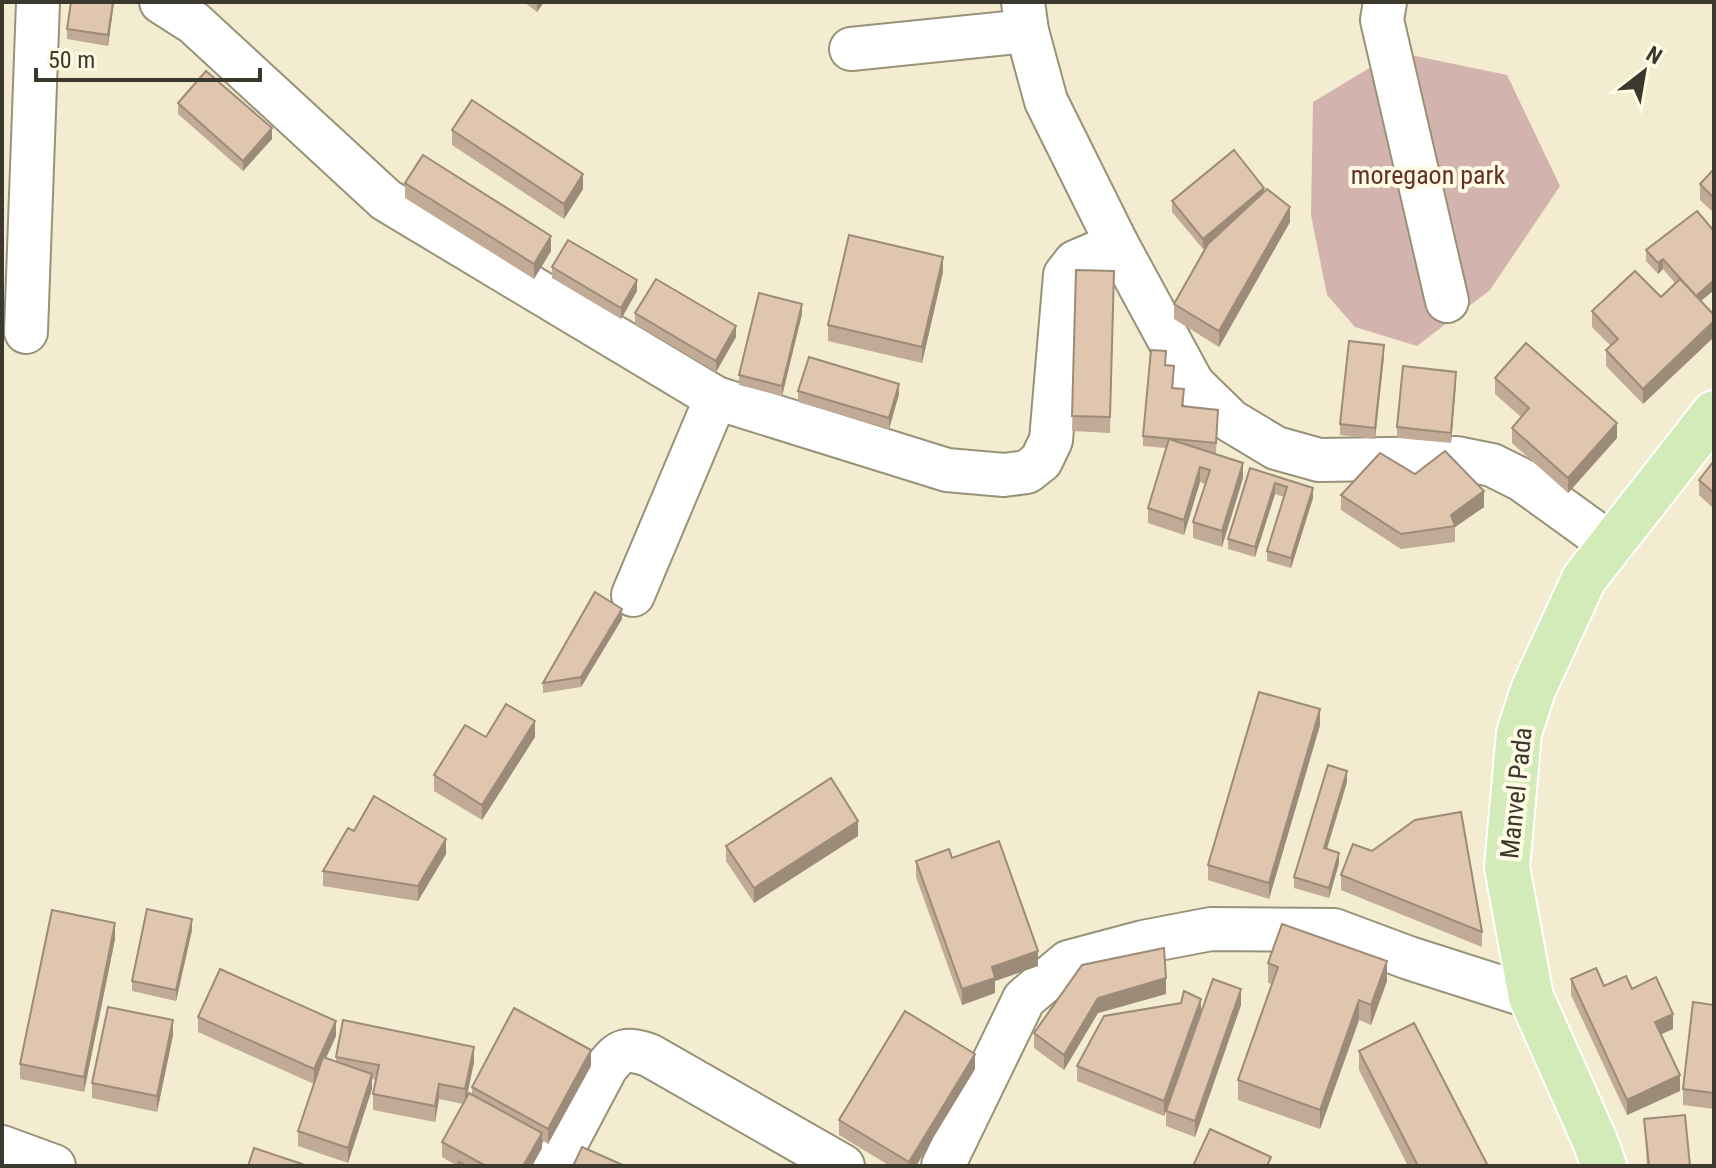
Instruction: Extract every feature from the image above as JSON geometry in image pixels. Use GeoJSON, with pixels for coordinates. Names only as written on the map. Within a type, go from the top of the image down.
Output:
{"type":"FeatureCollection","features":[{"type":"Feature","properties":{"kind":"main road","name":"Manvel Pada"},"geometry":{"type":"LineString","coordinates":[[1604,1166],[1531,997],[1507,867],[1519,733],[1533,690],[1584,579],[1714,413]]}},
{"type":"Feature","properties":{"kind":"street"},"geometry":{"type":"LineString","coordinates":[[26,332],[38,2]]}},
{"type":"Feature","properties":{"kind":"street"},"geometry":{"type":"LineString","coordinates":[[161,2],[194,23],[386,200],[716,398],[947,470],[1004,475],[1027,472],[1041,461],[1051,440],[1065,275],[1075,262],[1117,244]]}},
{"type":"Feature","properties":{"kind":"street"},"geometry":{"type":"LineString","coordinates":[[1385,2],[1382,20],[1447,301]]}},
{"type":"Feature","properties":{"kind":"street"},"geometry":{"type":"LineString","coordinates":[[851,49],[1025,16],[1046,101],[1117,244],[1193,384],[1231,421],[1276,448],[1319,460],[1457,458],[1492,465],[1522,480],[1612,545]]}},
{"type":"Feature","properties":{"kind":"street"},"geometry":{"type":"LineString","coordinates":[[633,595],[716,398]]}},
{"type":"Feature","properties":{"kind":"street"},"geometry":{"type":"LineString","coordinates":[[943,1166],[1024,999],[1068,962],[1143,942],[1211,929],[1334,930],[1531,997]]}},
{"type":"Feature","properties":{"kind":"street"},"geometry":{"type":"LineString","coordinates":[[554,1166],[606,1068],[616,1054],[629,1049],[649,1055],[843,1166]]}},
{"type":"Feature","properties":{"kind":"street"},"geometry":{"type":"LineString","coordinates":[[2,1147],[54,1166]]}},
{"type":"Feature","properties":{"kind":"green space","name":"moregaon park"},"geometry":{"type":"Polygon","coordinates":[[[1396,52],[1507,75],[1560,186],[1490,290],[1417,346],[1355,327],[1327,295],[1311,215],[1313,102],[1396,52]]]}},
{"type":"Feature","properties":{"kind":"building"},"geometry":{"type":"Polygon","coordinates":[[[71,2],[113,2],[108,35],[67,29],[71,2]]]}},
{"type":"Feature","properties":{"kind":"building"},"geometry":{"type":"Polygon","coordinates":[[[206,71],[272,128],[243,161],[178,103],[206,71]]]}},
{"type":"Feature","properties":{"kind":"building"},"geometry":{"type":"Polygon","coordinates":[[[472,100],[583,174],[564,204],[452,130],[472,100]]]}},
{"type":"Feature","properties":{"kind":"building"},"geometry":{"type":"Polygon","coordinates":[[[1234,150],[1264,188],[1203,239],[1172,201],[1234,150]]]}},
{"type":"Feature","properties":{"kind":"building"},"geometry":{"type":"Polygon","coordinates":[[[423,155],[551,236],[534,264],[405,183],[423,155]]]}},
{"type":"Feature","properties":{"kind":"building"},"geometry":{"type":"Polygon","coordinates":[[[1714,169],[1714,198],[1700,184],[1714,169]]]}},
{"type":"Feature","properties":{"kind":"building"},"geometry":{"type":"Polygon","coordinates":[[[1267,189],[1290,207],[1219,331],[1174,304],[1208,244],[1267,189]]]}},
{"type":"Feature","properties":{"kind":"building"},"geometry":{"type":"Polygon","coordinates":[[[1697,211],[1714,231],[1714,280],[1696,296],[1663,259],[1658,263],[1646,250],[1697,211]]]}},
{"type":"Feature","properties":{"kind":"building"},"geometry":{"type":"Polygon","coordinates":[[[849,235],[943,257],[922,347],[828,325],[849,235]]]}},
{"type":"Feature","properties":{"kind":"building"},"geometry":{"type":"Polygon","coordinates":[[[568,240],[637,280],[621,308],[552,267],[568,240]]]}},
{"type":"Feature","properties":{"kind":"building"},"geometry":{"type":"Polygon","coordinates":[[[1076,270],[1114,271],[1110,417],[1072,416],[1076,270]]]}},
{"type":"Feature","properties":{"kind":"building"},"geometry":{"type":"Polygon","coordinates":[[[1635,271],[1661,297],[1680,279],[1714,315],[1714,321],[1643,389],[1606,350],[1618,339],[1592,311],[1635,271]]]}},
{"type":"Feature","properties":{"kind":"building"},"geometry":{"type":"Polygon","coordinates":[[[656,279],[736,326],[716,361],[635,313],[656,279]]]}},
{"type":"Feature","properties":{"kind":"building"},"geometry":{"type":"Polygon","coordinates":[[[759,293],[802,304],[782,386],[739,375],[759,293]]]}},
{"type":"Feature","properties":{"kind":"building"},"geometry":{"type":"Polygon","coordinates":[[[1349,341],[1384,345],[1375,428],[1340,424],[1349,341]]]}},
{"type":"Feature","properties":{"kind":"building"},"geometry":{"type":"Polygon","coordinates":[[[1526,343],[1617,423],[1568,478],[1512,428],[1529,408],[1495,378],[1526,343]]]}},
{"type":"Feature","properties":{"kind":"building"},"geometry":{"type":"Polygon","coordinates":[[[1151,350],[1166,351],[1165,365],[1174,366],[1172,388],[1184,389],[1182,406],[1218,410],[1216,443],[1143,436],[1151,350]]]}},
{"type":"Feature","properties":{"kind":"building"},"geometry":{"type":"Polygon","coordinates":[[[809,357],[899,384],[889,418],[798,391],[809,357]]]}},
{"type":"Feature","properties":{"kind":"building"},"geometry":{"type":"Polygon","coordinates":[[[1403,366],[1456,372],[1451,433],[1397,427],[1403,366]]]}},
{"type":"Feature","properties":{"kind":"building"},"geometry":{"type":"Polygon","coordinates":[[[1169,439],[1243,463],[1222,531],[1193,522],[1210,470],[1200,467],[1184,520],[1148,508],[1169,439]]]}},
{"type":"Feature","properties":{"kind":"building"},"geometry":{"type":"Polygon","coordinates":[[[1445,451],[1484,491],[1451,515],[1455,526],[1401,534],[1341,495],[1380,453],[1415,474],[1445,451]]]}},
{"type":"Feature","properties":{"kind":"building"},"geometry":{"type":"Polygon","coordinates":[[[1714,461],[1714,491],[1713,492],[1699,480],[1714,461]]]}},
{"type":"Feature","properties":{"kind":"building"},"geometry":{"type":"Polygon","coordinates":[[[1250,468],[1313,488],[1291,558],[1267,551],[1287,487],[1275,483],[1255,547],[1228,539],[1250,468]]]}},
{"type":"Feature","properties":{"kind":"building"},"geometry":{"type":"Polygon","coordinates":[[[595,592],[622,609],[581,677],[543,683],[595,592]]]}},
{"type":"Feature","properties":{"kind":"building"},"geometry":{"type":"Polygon","coordinates":[[[1259,692],[1320,709],[1269,883],[1208,865],[1259,692]]]}},
{"type":"Feature","properties":{"kind":"building"},"geometry":{"type":"Polygon","coordinates":[[[506,704],[535,721],[482,805],[434,775],[465,725],[486,737],[506,704]]]}},
{"type":"Feature","properties":{"kind":"building"},"geometry":{"type":"Polygon","coordinates":[[[1328,765],[1347,771],[1324,848],[1339,853],[1329,888],[1294,877],[1328,765]]]}},
{"type":"Feature","properties":{"kind":"building"},"geometry":{"type":"Polygon","coordinates":[[[831,778],[858,821],[754,888],[726,846],[831,778]]]}},
{"type":"Feature","properties":{"kind":"building"},"geometry":{"type":"Polygon","coordinates":[[[374,796],[446,839],[418,886],[323,871],[348,828],[354,831],[374,796]]]}},
{"type":"Feature","properties":{"kind":"building"},"geometry":{"type":"Polygon","coordinates":[[[1461,812],[1482,932],[1341,875],[1353,844],[1372,851],[1415,820],[1461,812]]]}},
{"type":"Feature","properties":{"kind":"building"},"geometry":{"type":"Polygon","coordinates":[[[999,841],[1038,951],[992,967],[995,978],[962,989],[916,861],[949,849],[952,858],[999,841]]]}},
{"type":"Feature","properties":{"kind":"building"},"geometry":{"type":"Polygon","coordinates":[[[147,909],[192,919],[176,990],[132,981],[147,909]]]}},
{"type":"Feature","properties":{"kind":"building"},"geometry":{"type":"Polygon","coordinates":[[[52,910],[115,923],[84,1077],[20,1064],[52,910]]]}},
{"type":"Feature","properties":{"kind":"building"},"geometry":{"type":"Polygon","coordinates":[[[1282,924],[1387,961],[1371,1005],[1359,1000],[1320,1110],[1238,1080],[1278,967],[1268,963],[1282,924]]]}},
{"type":"Feature","properties":{"kind":"building"},"geometry":{"type":"Polygon","coordinates":[[[1164,948],[1166,978],[1098,998],[1064,1055],[1034,1033],[1082,965],[1164,948]]]}},
{"type":"Feature","properties":{"kind":"building"},"geometry":{"type":"Polygon","coordinates":[[[1596,968],[1604,986],[1626,976],[1632,989],[1656,977],[1673,1014],[1655,1022],[1680,1075],[1627,1100],[1571,979],[1596,968]]]}},
{"type":"Feature","properties":{"kind":"building"},"geometry":{"type":"Polygon","coordinates":[[[220,969],[336,1021],[314,1069],[198,1017],[220,969]]]}},
{"type":"Feature","properties":{"kind":"building"},"geometry":{"type":"Polygon","coordinates":[[[1213,979],[1241,989],[1195,1121],[1166,1111],[1213,979]]]}},
{"type":"Feature","properties":{"kind":"building"},"geometry":{"type":"Polygon","coordinates":[[[1184,991],[1201,999],[1164,1101],[1077,1066],[1104,1016],[1181,1003],[1184,991]]]}},
{"type":"Feature","properties":{"kind":"building"},"geometry":{"type":"Polygon","coordinates":[[[1693,1002],[1714,1005],[1714,1093],[1683,1089],[1693,1002]]]}},
{"type":"Feature","properties":{"kind":"building"},"geometry":{"type":"Polygon","coordinates":[[[108,1007],[173,1020],[157,1096],[92,1083],[108,1007]]]}},
{"type":"Feature","properties":{"kind":"building"},"geometry":{"type":"Polygon","coordinates":[[[514,1008],[591,1050],[548,1129],[472,1087],[514,1008]]]}},
{"type":"Feature","properties":{"kind":"building"},"geometry":{"type":"Polygon","coordinates":[[[905,1011],[975,1054],[909,1162],[839,1120],[905,1011]]]}},
{"type":"Feature","properties":{"kind":"building"},"geometry":{"type":"Polygon","coordinates":[[[343,1020],[474,1047],[465,1089],[439,1084],[435,1106],[373,1094],[379,1065],[336,1057],[343,1020]]]}},
{"type":"Feature","properties":{"kind":"building"},"geometry":{"type":"Polygon","coordinates":[[[1414,1023],[1488,1166],[1418,1166],[1359,1051],[1414,1023]]]}},
{"type":"Feature","properties":{"kind":"building"},"geometry":{"type":"Polygon","coordinates":[[[323,1057],[372,1074],[348,1148],[298,1131],[323,1057]]]}},
{"type":"Feature","properties":{"kind":"building"},"geometry":{"type":"Polygon","coordinates":[[[469,1093],[542,1133],[523,1166],[486,1166],[442,1142],[469,1093]]]}},
{"type":"Feature","properties":{"kind":"building"},"geometry":{"type":"Polygon","coordinates":[[[1685,1115],[1690,1166],[1649,1166],[1644,1119],[1685,1115]]]}},
{"type":"Feature","properties":{"kind":"building"},"geometry":{"type":"Polygon","coordinates":[[[1210,1129],[1271,1157],[1267,1166],[1193,1166],[1210,1129]]]}},
{"type":"Feature","properties":{"kind":"building"},"geometry":{"type":"Polygon","coordinates":[[[582,1147],[625,1166],[573,1166],[582,1147]]]}},
{"type":"Feature","properties":{"kind":"building"},"geometry":{"type":"Polygon","coordinates":[[[254,1148],[308,1166],[248,1166],[254,1148]]]}}]}
